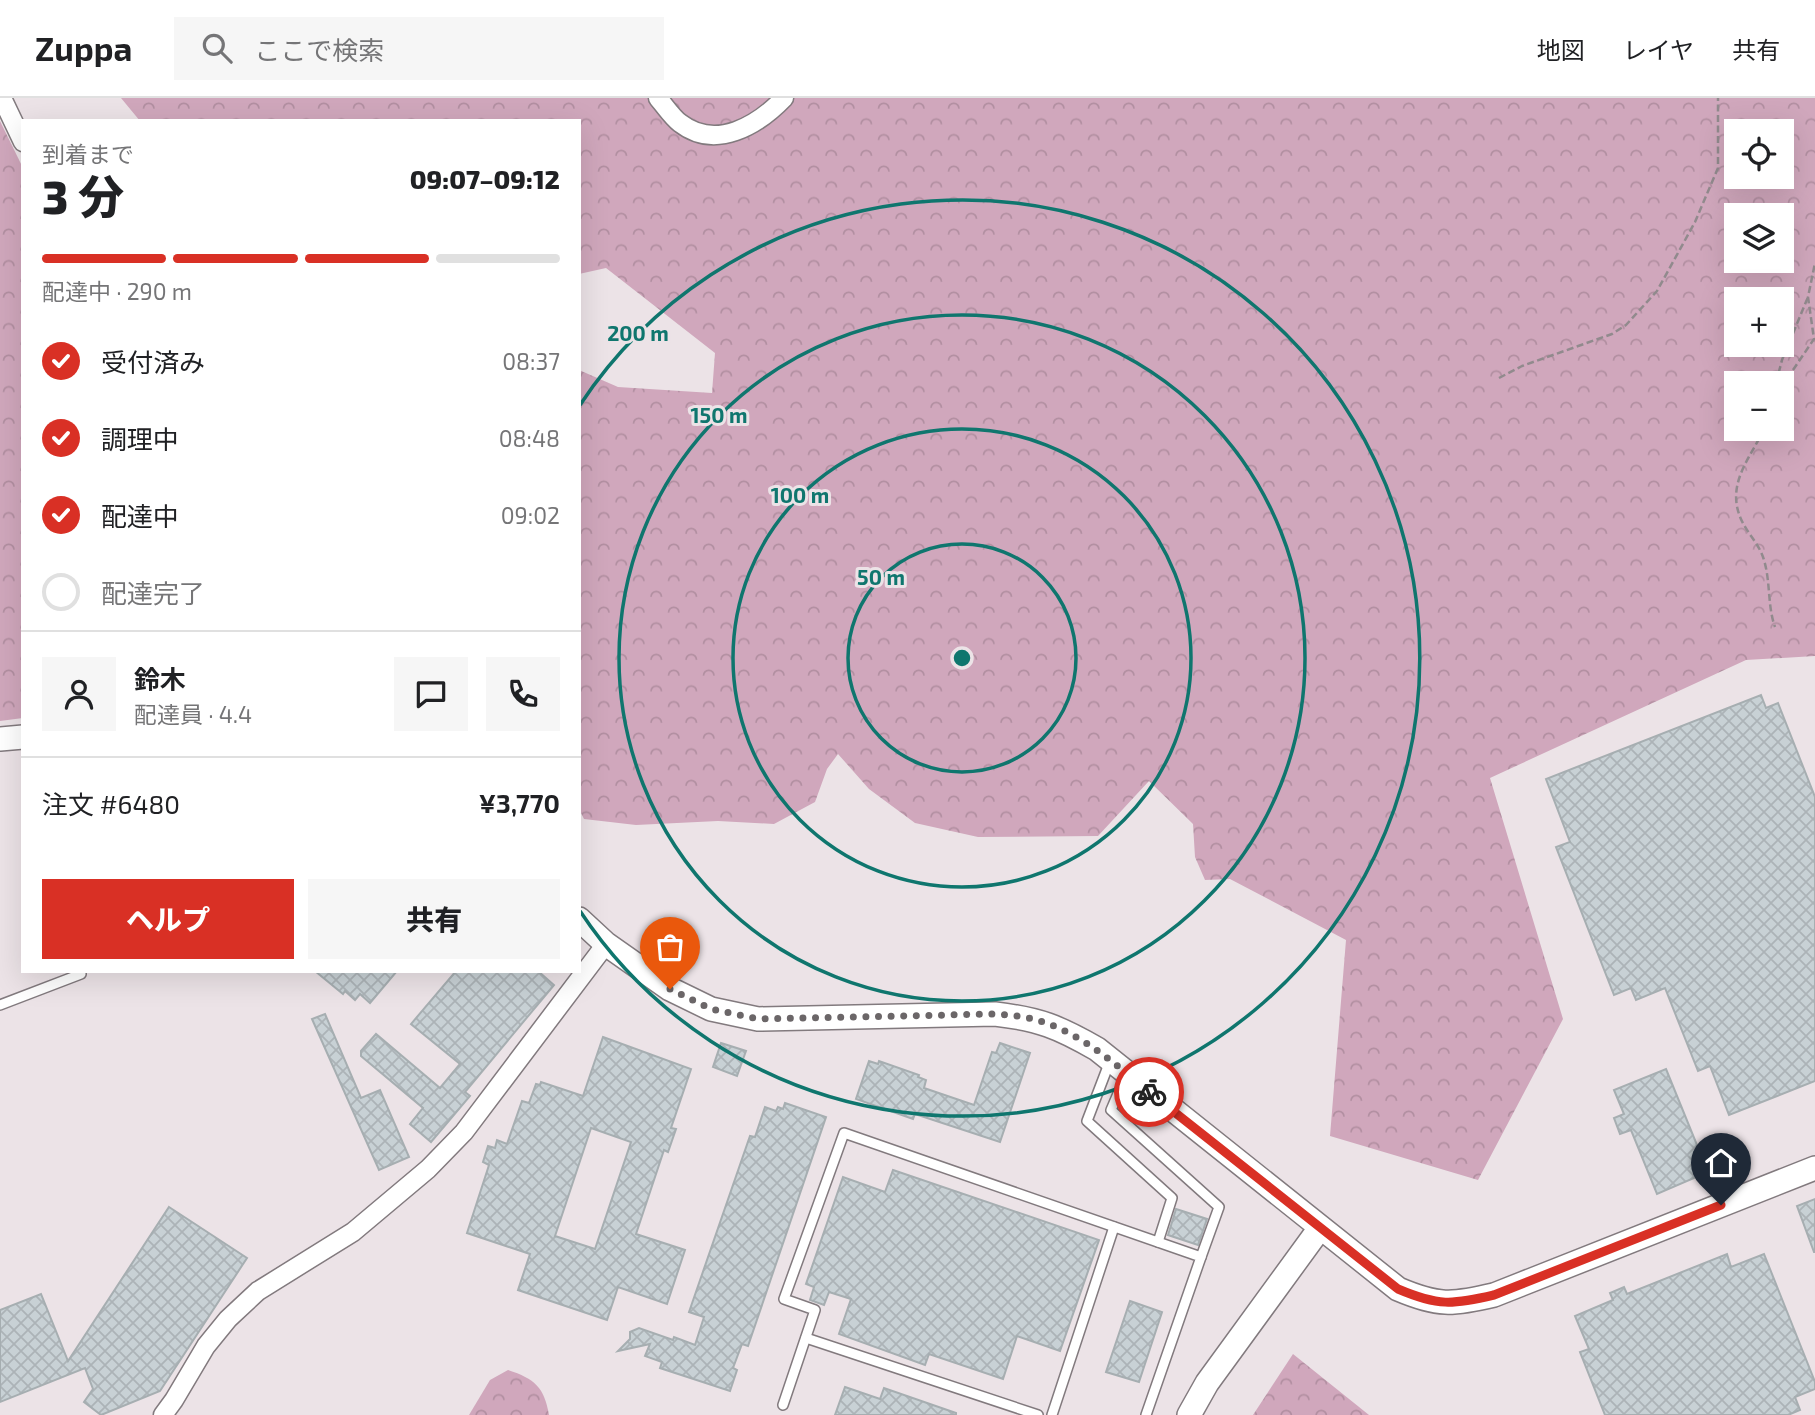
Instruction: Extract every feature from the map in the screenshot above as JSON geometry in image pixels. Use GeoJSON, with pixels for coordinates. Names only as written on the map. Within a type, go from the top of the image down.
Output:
{"type":"FeatureCollection","features":[{"type":"Feature","properties":{"kind":"street"},"geometry":{"type":"LineString","coordinates":[[2,98],[21,138]]}},
{"type":"Feature","properties":{"kind":"street"},"geometry":{"type":"LineString","coordinates":[[658,98],[679,123],[695,132],[724,135],[756,123],[783,98]]}},
{"type":"Feature","properties":{"kind":"street"},"geometry":{"type":"LineString","coordinates":[[0,739],[21,737]]}},
{"type":"Feature","properties":{"kind":"street"},"geometry":{"type":"LineString","coordinates":[[581,921],[606,944],[670,989],[711,1009],[758,1019],[995,1014],[1032,1018],[1064,1030],[1118,1067],[1398,1289],[1425,1300],[1459,1304],[1494,1295],[1815,1168]]}},
{"type":"Feature","properties":{"kind":"street"},"geometry":{"type":"LineString","coordinates":[[163,1415],[206,1346],[228,1319],[258,1291],[353,1232],[428,1170],[464,1132],[606,944]]}},
{"type":"Feature","properties":{"kind":"street"},"geometry":{"type":"LineString","coordinates":[[1189,1415],[1207,1383],[1320,1228]]}},
{"type":"Feature","properties":{"kind":"lane"},"geometry":{"type":"LineString","coordinates":[[0,1005],[81,974]]}},
{"type":"Feature","properties":{"kind":"lane"},"geometry":{"type":"LineString","coordinates":[[1118,1067],[1087,1121],[1172,1198],[1158,1242]]}},
{"type":"Feature","properties":{"kind":"lane"},"geometry":{"type":"LineString","coordinates":[[1118,1067],[1111,1110],[1219,1208],[1146,1415]]}},
{"type":"Feature","properties":{"kind":"lane"},"geometry":{"type":"LineString","coordinates":[[783,1405],[815,1310],[785,1299],[844,1133],[1201,1257]]}},
{"type":"Feature","properties":{"kind":"lane"},"geometry":{"type":"LineString","coordinates":[[1052,1415],[1114,1227]]}},
{"type":"Feature","properties":{"kind":"lane"},"geometry":{"type":"LineString","coordinates":[[806,1338],[1038,1415]]}},
{"type":"Feature","properties":{"kind":"path"},"geometry":{"type":"LineString","coordinates":[[1499,378],[1522,366],[1612,334],[1626,325],[1657,291],[1695,222],[1718,168],[1718,98]]}},
{"type":"Feature","properties":{"kind":"path"},"geometry":{"type":"LineString","coordinates":[[1779,371],[1808,297],[1815,263]]}},
{"type":"Feature","properties":{"kind":"path"},"geometry":{"type":"LineString","coordinates":[[1793,370],[1814,339],[1808,297]]}},
{"type":"Feature","properties":{"kind":"path"},"geometry":{"type":"LineString","coordinates":[[1758,441],[1738,477],[1736,496],[1739,515],[1763,557],[1775,627]]}},
{"type":"Feature","properties":{"kind":"green space"},"geometry":{"type":"Polygon","coordinates":[[[121,98],[1815,98],[1815,656],[1746,660],[1490,778],[1563,1019],[1478,1180],[1330,1136],[1346,940],[1230,879],[1205,880],[1195,857],[1193,824],[1149,781],[1098,836],[978,837],[915,823],[869,789],[838,754],[827,769],[815,802],[774,824],[718,821],[636,825],[584,819],[581,813],[581,371],[618,387],[712,393],[715,353],[606,268],[581,274],[581,119],[138,119],[121,98]]]}},
{"type":"Feature","properties":{"kind":"green space"},"geometry":{"type":"Polygon","coordinates":[[[0,121],[21,164],[21,718],[0,721],[0,121]]]}},
{"type":"Feature","properties":{"kind":"green space"},"geometry":{"type":"Polygon","coordinates":[[[1293,1354],[1369,1415],[1253,1415],[1293,1354]]]}},
{"type":"Feature","properties":{"kind":"green space"},"geometry":{"type":"Polygon","coordinates":[[[508,1370],[537,1385],[549,1415],[469,1415],[490,1380],[508,1370]]]}},
{"type":"Feature","properties":{"kind":"building"},"geometry":{"type":"Polygon","coordinates":[[[1761,695],[1766,708],[1778,703],[1815,797],[1815,1081],[1729,1115],[1710,1066],[1698,1071],[1665,988],[1636,1000],[1631,988],[1614,995],[1556,847],[1570,842],[1546,779],[1761,695]]]}},
{"type":"Feature","properties":{"kind":"building"},"geometry":{"type":"Polygon","coordinates":[[[317,973],[395,973],[370,1003],[360,994],[355,1000],[345,991],[343,994],[317,973]]]}},
{"type":"Feature","properties":{"kind":"building"},"geometry":{"type":"Polygon","coordinates":[[[454,973],[540,973],[554,985],[465,1092],[470,1096],[431,1142],[410,1124],[423,1108],[361,1056],[361,1051],[376,1034],[440,1088],[460,1064],[411,1024],[454,973]]]}},
{"type":"Feature","properties":{"kind":"building"},"geometry":{"type":"Polygon","coordinates":[[[325,1014],[361,1098],[380,1090],[409,1157],[379,1170],[312,1019],[325,1014]]]}},
{"type":"Feature","properties":{"kind":"building"},"geometry":{"type":"Polygon","coordinates":[[[603,1037],[691,1069],[671,1128],[676,1129],[668,1152],[664,1150],[636,1234],[685,1250],[667,1304],[618,1287],[607,1320],[518,1290],[530,1254],[467,1233],[489,1165],[483,1162],[488,1146],[495,1148],[497,1140],[507,1144],[522,1101],[529,1103],[536,1084],[540,1085],[541,1082],[583,1096],[603,1037]],[[591,1128],[555,1236],[595,1249],[631,1142],[591,1128]]]}},
{"type":"Feature","properties":{"kind":"building"},"geometry":{"type":"Polygon","coordinates":[[[721,1043],[746,1051],[737,1076],[713,1067],[721,1043]]]}},
{"type":"Feature","properties":{"kind":"building"},"geometry":{"type":"Polygon","coordinates":[[[1000,1043],[1030,1053],[1000,1142],[915,1114],[913,1119],[856,1099],[869,1061],[878,1064],[879,1061],[919,1075],[918,1077],[926,1080],[924,1088],[974,1105],[992,1052],[996,1053],[1000,1043]]]}},
{"type":"Feature","properties":{"kind":"building"},"geometry":{"type":"Polygon","coordinates":[[[1666,1069],[1708,1172],[1657,1194],[1631,1130],[1620,1134],[1614,1118],[1624,1114],[1614,1090],[1666,1069]]]}},
{"type":"Feature","properties":{"kind":"building"},"geometry":{"type":"Polygon","coordinates":[[[785,1103],[826,1117],[748,1346],[742,1344],[733,1368],[737,1370],[730,1391],[660,1368],[662,1362],[645,1356],[650,1344],[618,1351],[630,1339],[630,1332],[639,1328],[695,1345],[704,1317],[689,1312],[750,1136],[755,1137],[765,1107],[776,1111],[778,1107],[783,1109],[785,1103]]]}},
{"type":"Feature","properties":{"kind":"building"},"geometry":{"type":"Polygon","coordinates":[[[893,1170],[1099,1240],[1060,1351],[1017,1336],[1003,1379],[929,1354],[925,1365],[839,1334],[851,1299],[829,1292],[824,1305],[810,1300],[814,1287],[806,1284],[843,1177],[885,1192],[893,1170]]]}},
{"type":"Feature","properties":{"kind":"building"},"geometry":{"type":"Polygon","coordinates":[[[1815,1199],[1815,1252],[1814,1252],[1797,1206],[1815,1199]]]}},
{"type":"Feature","properties":{"kind":"building"},"geometry":{"type":"Polygon","coordinates":[[[169,1207],[247,1258],[160,1391],[101,1415],[84,1402],[93,1389],[85,1368],[0,1402],[0,1310],[41,1294],[68,1361],[169,1207]]]}},
{"type":"Feature","properties":{"kind":"building"},"geometry":{"type":"Polygon","coordinates":[[[1176,1209],[1207,1219],[1198,1245],[1168,1235],[1176,1209]]]}},
{"type":"Feature","properties":{"kind":"building"},"geometry":{"type":"Polygon","coordinates":[[[1727,1254],[1731,1267],[1764,1254],[1815,1382],[1815,1389],[1795,1397],[1800,1410],[1788,1415],[1605,1415],[1580,1352],[1589,1349],[1575,1316],[1613,1300],[1610,1293],[1624,1287],[1627,1294],[1727,1254]]]}},
{"type":"Feature","properties":{"kind":"building"},"geometry":{"type":"Polygon","coordinates":[[[1130,1301],[1162,1312],[1139,1382],[1106,1372],[1130,1301]]]}},
{"type":"Feature","properties":{"kind":"building"},"geometry":{"type":"Polygon","coordinates":[[[845,1387],[880,1399],[884,1388],[956,1415],[835,1415],[845,1387]]]}},
{"type":"Feature","properties":{"kind":"way so far"},"geometry":{"type":"LineString","coordinates":[[670,989],[711,1009],[758,1019],[995,1014],[1032,1018],[1064,1030],[1097,1049],[1149,1092]]}},
{"type":"Feature","properties":{"kind":"route"},"geometry":{"type":"LineString","coordinates":[[1149,1092],[1398,1289],[1425,1300],[1459,1304],[1494,1295],[1721,1205]]}}]}
